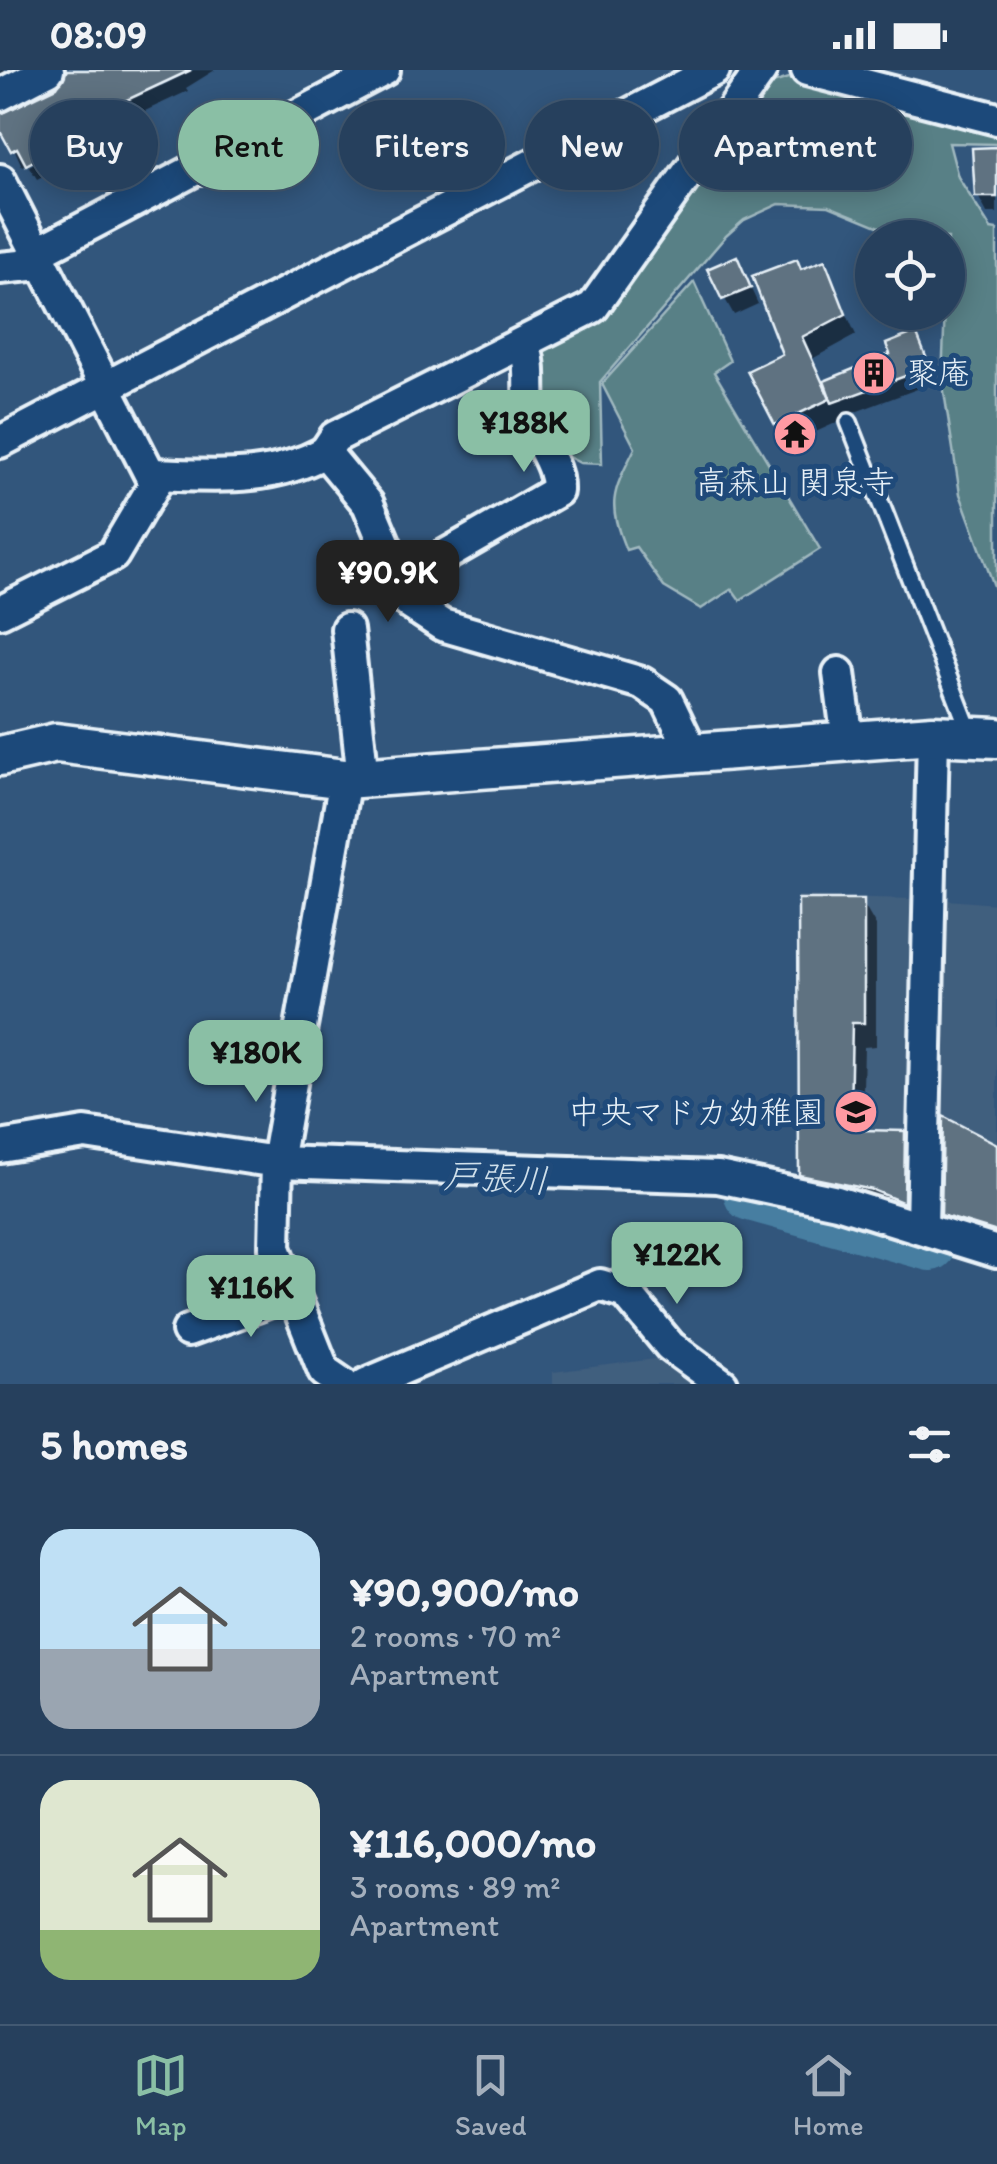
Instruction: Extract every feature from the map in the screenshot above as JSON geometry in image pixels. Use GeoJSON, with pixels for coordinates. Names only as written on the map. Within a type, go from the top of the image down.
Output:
{"type":"FeatureCollection","features":[{"type":"Feature","properties":{"kind":"street"},"geometry":{"type":"LineString","coordinates":[[0,95],[48,70]]}},
{"type":"Feature","properties":{"kind":"street"},"geometry":{"type":"LineString","coordinates":[[0,268],[39,258],[384,70]]}},
{"type":"Feature","properties":{"kind":"street"},"geometry":{"type":"LineString","coordinates":[[0,442],[714,70]]}},
{"type":"Feature","properties":{"kind":"street"},"geometry":{"type":"LineString","coordinates":[[153,474],[251,478],[295,468],[326,452],[335,437],[593,307],[761,70]]}},
{"type":"Feature","properties":{"kind":"street"},"geometry":{"type":"LineString","coordinates":[[806,70],[914,83],[997,119]]}},
{"type":"Feature","properties":{"kind":"street"},"geometry":{"type":"LineString","coordinates":[[0,180],[155,484],[114,555],[0,612]]}},
{"type":"Feature","properties":{"kind":"street"},"geometry":{"type":"LineString","coordinates":[[432,563],[557,491],[558,475],[532,422],[530,358],[524,344]]}},
{"type":"Feature","properties":{"kind":"street"},"geometry":{"type":"LineString","coordinates":[[326,452],[368,504],[410,604],[442,625],[642,684],[667,700],[692,752]]}},
{"type":"Feature","properties":{"kind":"street"},"geometry":{"type":"LineString","coordinates":[[343,1384],[324,1370],[275,1248],[278,1162],[354,779],[347,628]]}},
{"type":"Feature","properties":{"kind":"street"},"geometry":{"type":"LineString","coordinates":[[839,673],[848,741]]}},
{"type":"Feature","properties":{"kind":"street"},"geometry":{"type":"LineString","coordinates":[[922,1226],[933,735]]}},
{"type":"Feature","properties":{"kind":"street"},"geometry":{"type":"LineString","coordinates":[[0,756],[56,743],[354,779],[933,735],[984,737]]}},
{"type":"Feature","properties":{"kind":"street"},"geometry":{"type":"LineString","coordinates":[[0,1148],[85,1133],[278,1162],[718,1177],[922,1226],[997,1252]]}},
{"type":"Feature","properties":{"kind":"street"},"geometry":{"type":"LineString","coordinates":[[366,1384],[600,1286],[626,1293],[670,1346],[706,1368],[722,1384]]}},
{"type":"Feature","properties":{"kind":"street"},"geometry":{"type":"LineString","coordinates":[[188,1331],[292,1292]]}},
{"type":"Feature","properties":{"kind":"lane"},"geometry":{"type":"LineString","coordinates":[[849,422],[984,737]]}},
{"type":"Feature","properties":{"kind":"shaded area","name":"中央マドカ幼稚園"},"geometry":{"type":"Polygon","coordinates":[[[798,896],[915,899],[915,1204],[902,1213],[797,1191],[798,896]]]}},
{"type":"Feature","properties":{"kind":"shaded area"},"geometry":{"type":"Polygon","coordinates":[[[935,899],[997,904],[997,1244],[941,1222],[935,1211],[935,899]]]}},
{"type":"Feature","properties":{"kind":"shaded area"},"geometry":{"type":"Polygon","coordinates":[[[686,1355],[714,1384],[553,1384],[553,1372],[686,1355]]]}},
{"type":"Feature","properties":{"kind":"green space"},"geometry":{"type":"Polygon","coordinates":[[[789,78],[872,100],[755,100],[766,85],[789,78]]]}},
{"type":"Feature","properties":{"kind":"green space"},"geometry":{"type":"Polygon","coordinates":[[[912,111],[997,133],[997,144],[949,143],[958,177],[991,229],[997,230],[997,594],[960,494],[942,379],[944,330],[965,330],[965,220],[863,220],[829,206],[779,204],[744,220],[600,382],[602,464],[580,463],[552,448],[525,353],[598,313],[689,190],[912,190],[912,111]]]}},
{"type":"Feature","properties":{"kind":"green space"},"geometry":{"type":"Polygon","coordinates":[[[694,282],[730,361],[714,372],[820,549],[740,600],[732,589],[701,609],[664,587],[636,547],[626,550],[614,508],[617,487],[635,448],[602,384],[694,282]]]}},
{"type":"Feature","properties":{"kind":"building"},"geometry":{"type":"Polygon","coordinates":[[[67,70],[191,70],[127,100],[30,100],[30,163],[26,165],[17,148],[11,151],[0,131],[0,114],[57,87],[67,70]]]}},
{"type":"Feature","properties":{"kind":"building"},"geometry":{"type":"Polygon","coordinates":[[[997,147],[997,197],[975,197],[972,148],[997,147]]]}},
{"type":"Feature","properties":{"kind":"building"},"geometry":{"type":"Polygon","coordinates":[[[737,256],[751,288],[722,300],[707,269],[737,256]]]}},
{"type":"Feature","properties":{"kind":"building"},"geometry":{"type":"Polygon","coordinates":[[[797,259],[801,269],[825,260],[846,314],[802,337],[830,399],[775,425],[747,371],[782,354],[752,276],[797,259]]]}},
{"type":"Feature","properties":{"kind":"building"},"geometry":{"type":"Polygon","coordinates":[[[916,332],[930,367],[832,403],[824,381],[890,354],[886,344],[916,332]]]}},
{"type":"Feature","properties":{"kind":"building"},"geometry":{"type":"Polygon","coordinates":[[[798,899],[864,899],[864,1023],[852,1023],[850,1116],[863,1130],[905,1131],[904,1203],[873,1190],[799,1175],[798,899]]]}},
{"type":"Feature","properties":{"kind":"building"},"geometry":{"type":"Polygon","coordinates":[[[943,1116],[997,1144],[997,1232],[941,1215],[943,1116]]]}},
{"type":"Feature","properties":{"kind":"waterway","name":"戸張川"},"geometry":{"type":"LineString","coordinates":[[750,1195],[930,1245]]}},
{"type":"Feature","properties":{"kind":"place","name":"聚庵"},"geometry":{"type":"Point","coordinates":[874,373]}},
{"type":"Feature","properties":{"kind":"place","name":"高森山 関泉寺"},"geometry":{"type":"Point","coordinates":[795,434]}},
{"type":"Feature","properties":{"kind":"place","name":"中央マドカ幼稚園"},"geometry":{"type":"Point","coordinates":[856,1112]}}]}
